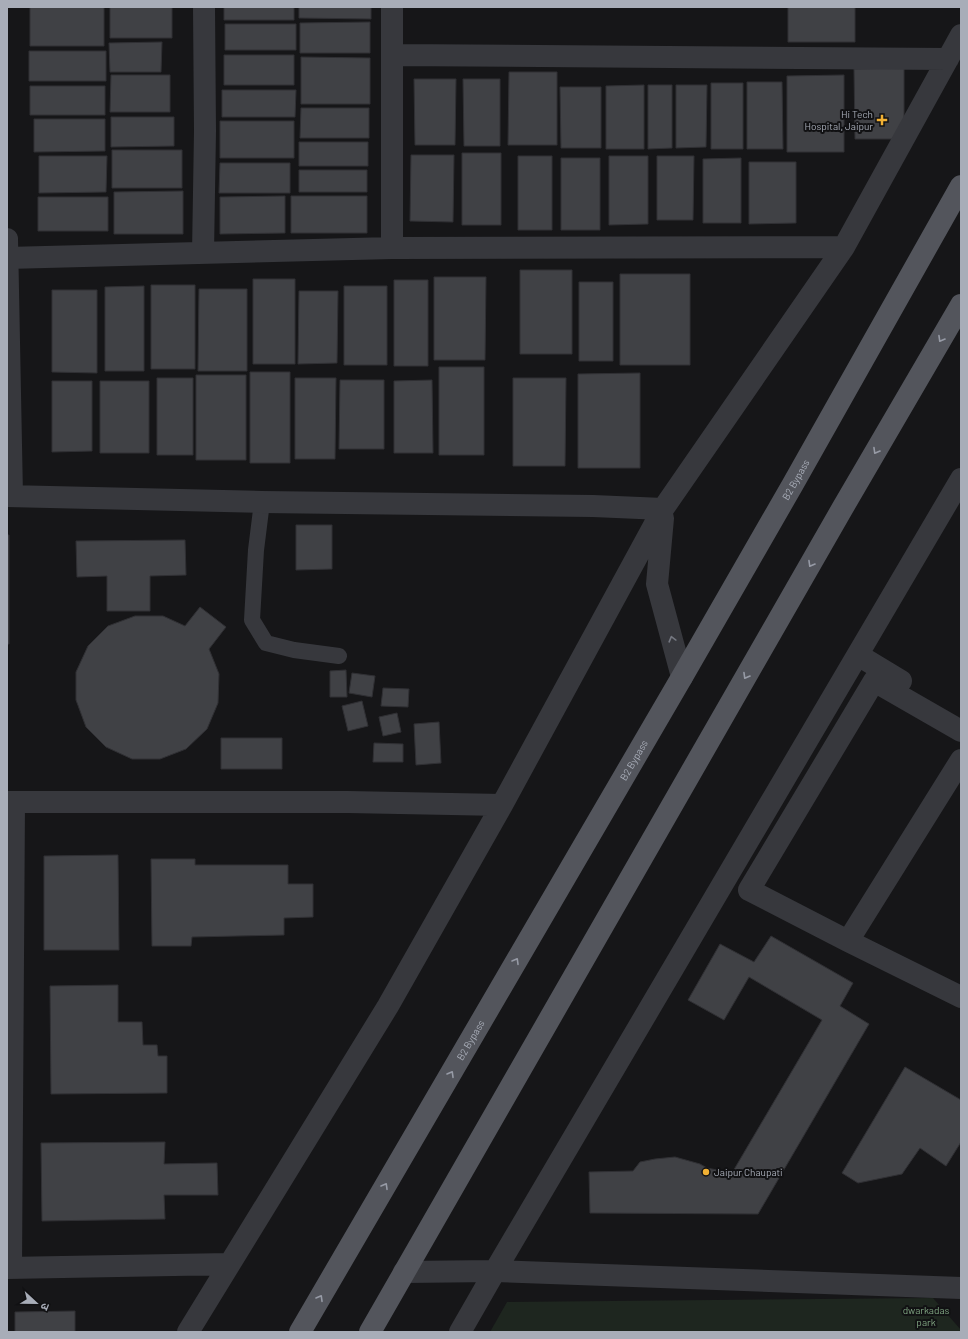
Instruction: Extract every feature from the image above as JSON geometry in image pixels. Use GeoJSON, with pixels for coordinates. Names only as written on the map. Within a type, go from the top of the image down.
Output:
{"type":"FeatureCollection","features":[{"type":"Feature","properties":{"kind":"main road","name":"B2 Bypass"},"geometry":{"type":"LineString","coordinates":[[300,1332],[682,677],[961,186]]}},
{"type":"Feature","properties":{"kind":"main road"},"geometry":{"type":"LineString","coordinates":[[370,1332],[834,523],[961,305]]}},
{"type":"Feature","properties":{"kind":"street"},"geometry":{"type":"LineString","coordinates":[[203,253],[205,131],[204,7]]}},
{"type":"Feature","properties":{"kind":"street"},"geometry":{"type":"LineString","coordinates":[[392,7],[392,248]]}},
{"type":"Feature","properties":{"kind":"street"},"geometry":{"type":"LineString","coordinates":[[188,1332],[388,1006],[502,805],[663,510],[844,247],[961,36]]}},
{"type":"Feature","properties":{"kind":"street"},"geometry":{"type":"LineString","coordinates":[[392,55],[948,59]]}},
{"type":"Feature","properties":{"kind":"street"},"geometry":{"type":"LineString","coordinates":[[7,239],[10,496],[262,502],[593,506],[663,510]]}},
{"type":"Feature","properties":{"kind":"street"},"geometry":{"type":"LineString","coordinates":[[7,258],[392,248],[844,247]]}},
{"type":"Feature","properties":{"kind":"street"},"geometry":{"type":"LineString","coordinates":[[460,1332],[495,1270],[961,479]]}},
{"type":"Feature","properties":{"kind":"street"},"geometry":{"type":"LineString","coordinates":[[663,510],[657,584],[682,677]]}},
{"type":"Feature","properties":{"kind":"street"},"geometry":{"type":"LineString","coordinates":[[858,655],[961,730]]}},
{"type":"Feature","properties":{"kind":"street"},"geometry":{"type":"LineString","coordinates":[[961,717],[927,704],[874,680],[749,890],[961,997]]}},
{"type":"Feature","properties":{"kind":"street"},"geometry":{"type":"LineString","coordinates":[[848,941],[961,760]]}},
{"type":"Feature","properties":{"kind":"street"},"geometry":{"type":"LineString","coordinates":[[229,1264],[9,1268],[10,802],[348,802],[502,805]]}},
{"type":"Feature","properties":{"kind":"street"},"geometry":{"type":"LineString","coordinates":[[404,1272],[495,1270],[961,1288]]}},
{"type":"Feature","properties":{"kind":"lane"},"geometry":{"type":"LineString","coordinates":[[262,502],[256,550],[252,620],[266,643],[294,650],[339,656]]}},
{"type":"Feature","properties":{"kind":"green space","name":"dwarkadas park"},"geometry":{"type":"Polygon","coordinates":[[[933,1298],[961,1330],[961,1332],[490,1332],[507,1302],[933,1298]]]}},
{"type":"Feature","properties":{"kind":"building"},"geometry":{"type":"Polygon","coordinates":[[[30,7],[104,7],[104,46],[30,46],[30,7]]]}},
{"type":"Feature","properties":{"kind":"building"},"geometry":{"type":"Polygon","coordinates":[[[110,7],[172,7],[172,38],[110,38],[110,7]]]}},
{"type":"Feature","properties":{"kind":"building"},"geometry":{"type":"Polygon","coordinates":[[[224,7],[294,7],[294,20],[224,20],[224,7]]]}},
{"type":"Feature","properties":{"kind":"building"},"geometry":{"type":"Polygon","coordinates":[[[299,7],[371,7],[371,19],[299,18],[299,7]]]}},
{"type":"Feature","properties":{"kind":"building"},"geometry":{"type":"Polygon","coordinates":[[[788,7],[855,7],[855,42],[788,42],[788,7]]]}},
{"type":"Feature","properties":{"kind":"building"},"geometry":{"type":"Polygon","coordinates":[[[370,22],[370,53],[300,53],[300,23],[370,22]]]}},
{"type":"Feature","properties":{"kind":"building"},"geometry":{"type":"Polygon","coordinates":[[[225,24],[296,24],[296,50],[225,50],[225,24]]]}},
{"type":"Feature","properties":{"kind":"building"},"geometry":{"type":"Polygon","coordinates":[[[162,42],[161,72],[110,72],[109,43],[162,42]]]}},
{"type":"Feature","properties":{"kind":"building"},"geometry":{"type":"Polygon","coordinates":[[[29,51],[106,51],[106,81],[29,81],[29,51]]]}},
{"type":"Feature","properties":{"kind":"building"},"geometry":{"type":"Polygon","coordinates":[[[224,55],[294,55],[294,85],[224,85],[224,55]]]}},
{"type":"Feature","properties":{"kind":"building"},"geometry":{"type":"Polygon","coordinates":[[[301,57],[370,58],[370,104],[301,104],[301,57]]]}},
{"type":"Feature","properties":{"kind":"building"},"geometry":{"type":"Polygon","coordinates":[[[904,68],[904,139],[855,139],[854,69],[904,68]]]}},
{"type":"Feature","properties":{"kind":"building"},"geometry":{"type":"Polygon","coordinates":[[[509,72],[557,72],[557,145],[508,145],[509,72]]]}},
{"type":"Feature","properties":{"kind":"building"},"geometry":{"type":"Polygon","coordinates":[[[111,75],[170,75],[170,112],[110,112],[111,75]]]}},
{"type":"Feature","properties":{"kind":"building"},"geometry":{"type":"Polygon","coordinates":[[[844,75],[844,152],[787,152],[787,76],[844,75]]]}},
{"type":"Feature","properties":{"kind":"building"},"geometry":{"type":"Polygon","coordinates":[[[414,79],[456,79],[455,145],[415,145],[414,79]]]}},
{"type":"Feature","properties":{"kind":"building"},"geometry":{"type":"Polygon","coordinates":[[[463,79],[500,79],[500,146],[464,146],[463,79]]]}},
{"type":"Feature","properties":{"kind":"building"},"geometry":{"type":"Polygon","coordinates":[[[747,82],[782,82],[783,149],[747,149],[747,82]]]}},
{"type":"Feature","properties":{"kind":"building"},"geometry":{"type":"Polygon","coordinates":[[[711,83],[743,83],[743,149],[711,149],[711,83]]]}},
{"type":"Feature","properties":{"kind":"building"},"geometry":{"type":"Polygon","coordinates":[[[644,85],[644,149],[606,149],[606,86],[644,85]]]}},
{"type":"Feature","properties":{"kind":"building"},"geometry":{"type":"Polygon","coordinates":[[[648,85],[672,85],[672,148],[648,149],[648,85]]]}},
{"type":"Feature","properties":{"kind":"building"},"geometry":{"type":"Polygon","coordinates":[[[676,85],[707,85],[706,147],[676,148],[676,85]]]}},
{"type":"Feature","properties":{"kind":"building"},"geometry":{"type":"Polygon","coordinates":[[[30,86],[105,86],[105,115],[30,115],[30,86]]]}},
{"type":"Feature","properties":{"kind":"building"},"geometry":{"type":"Polygon","coordinates":[[[560,87],[601,87],[601,148],[561,148],[560,87]]]}},
{"type":"Feature","properties":{"kind":"building"},"geometry":{"type":"Polygon","coordinates":[[[222,90],[296,90],[295,117],[222,117],[222,90]]]}},
{"type":"Feature","properties":{"kind":"building"},"geometry":{"type":"Polygon","coordinates":[[[301,108],[369,108],[369,138],[300,138],[301,108]]]}},
{"type":"Feature","properties":{"kind":"building"},"geometry":{"type":"Polygon","coordinates":[[[111,117],[174,117],[174,146],[111,147],[111,117]]]}},
{"type":"Feature","properties":{"kind":"building"},"geometry":{"type":"Polygon","coordinates":[[[34,119],[105,119],[105,151],[34,152],[34,119]]]}},
{"type":"Feature","properties":{"kind":"building"},"geometry":{"type":"Polygon","coordinates":[[[220,121],[294,121],[294,158],[220,158],[220,121]]]}},
{"type":"Feature","properties":{"kind":"building"},"geometry":{"type":"Polygon","coordinates":[[[299,142],[368,142],[368,166],[299,166],[299,142]]]}},
{"type":"Feature","properties":{"kind":"building"},"geometry":{"type":"Polygon","coordinates":[[[112,150],[182,150],[182,188],[112,188],[112,150]]]}},
{"type":"Feature","properties":{"kind":"building"},"geometry":{"type":"Polygon","coordinates":[[[462,153],[501,153],[501,225],[462,225],[462,153]]]}},
{"type":"Feature","properties":{"kind":"building"},"geometry":{"type":"Polygon","coordinates":[[[411,155],[454,155],[453,222],[410,221],[411,155]]]}},
{"type":"Feature","properties":{"kind":"building"},"geometry":{"type":"Polygon","coordinates":[[[39,156],[107,156],[106,192],[39,193],[39,156]]]}},
{"type":"Feature","properties":{"kind":"building"},"geometry":{"type":"Polygon","coordinates":[[[518,156],[552,156],[552,230],[518,230],[518,156]]]}},
{"type":"Feature","properties":{"kind":"building"},"geometry":{"type":"Polygon","coordinates":[[[609,156],[648,156],[648,224],[609,225],[609,156]]]}},
{"type":"Feature","properties":{"kind":"building"},"geometry":{"type":"Polygon","coordinates":[[[657,156],[694,156],[693,220],[657,220],[657,156]]]}},
{"type":"Feature","properties":{"kind":"building"},"geometry":{"type":"Polygon","coordinates":[[[561,158],[600,158],[600,230],[561,230],[561,158]]]}},
{"type":"Feature","properties":{"kind":"building"},"geometry":{"type":"Polygon","coordinates":[[[741,158],[741,223],[703,223],[703,159],[741,158]]]}},
{"type":"Feature","properties":{"kind":"building"},"geometry":{"type":"Polygon","coordinates":[[[749,162],[796,162],[796,223],[749,224],[749,162]]]}},
{"type":"Feature","properties":{"kind":"building"},"geometry":{"type":"Polygon","coordinates":[[[220,163],[290,163],[290,193],[219,193],[220,163]]]}},
{"type":"Feature","properties":{"kind":"building"},"geometry":{"type":"Polygon","coordinates":[[[299,170],[367,170],[367,192],[299,192],[299,170]]]}},
{"type":"Feature","properties":{"kind":"building"},"geometry":{"type":"Polygon","coordinates":[[[183,191],[183,234],[114,234],[114,192],[183,191]]]}},
{"type":"Feature","properties":{"kind":"building"},"geometry":{"type":"Polygon","coordinates":[[[285,196],[285,233],[220,234],[220,197],[285,196]]]}},
{"type":"Feature","properties":{"kind":"building"},"geometry":{"type":"Polygon","coordinates":[[[291,196],[367,196],[367,233],[291,233],[291,196]]]}},
{"type":"Feature","properties":{"kind":"building"},"geometry":{"type":"Polygon","coordinates":[[[38,197],[108,197],[108,231],[38,231],[38,197]]]}},
{"type":"Feature","properties":{"kind":"building"},"geometry":{"type":"Polygon","coordinates":[[[520,270],[572,270],[572,354],[520,354],[520,270]]]}},
{"type":"Feature","properties":{"kind":"building"},"geometry":{"type":"Polygon","coordinates":[[[620,274],[690,274],[690,365],[620,365],[620,274]]]}},
{"type":"Feature","properties":{"kind":"building"},"geometry":{"type":"Polygon","coordinates":[[[434,277],[486,277],[485,360],[434,360],[434,277]]]}},
{"type":"Feature","properties":{"kind":"building"},"geometry":{"type":"Polygon","coordinates":[[[253,279],[295,279],[295,364],[253,364],[253,279]]]}},
{"type":"Feature","properties":{"kind":"building"},"geometry":{"type":"Polygon","coordinates":[[[394,280],[428,280],[428,366],[394,366],[394,280]]]}},
{"type":"Feature","properties":{"kind":"building"},"geometry":{"type":"Polygon","coordinates":[[[579,282],[613,282],[613,361],[579,361],[579,282]]]}},
{"type":"Feature","properties":{"kind":"building"},"geometry":{"type":"Polygon","coordinates":[[[151,285],[195,285],[195,369],[151,369],[151,285]]]}},
{"type":"Feature","properties":{"kind":"building"},"geometry":{"type":"Polygon","coordinates":[[[144,286],[144,371],[105,371],[105,287],[144,286]]]}},
{"type":"Feature","properties":{"kind":"building"},"geometry":{"type":"Polygon","coordinates":[[[344,286],[387,286],[387,365],[344,365],[344,286]]]}},
{"type":"Feature","properties":{"kind":"building"},"geometry":{"type":"Polygon","coordinates":[[[199,289],[247,289],[247,371],[198,371],[199,289]]]}},
{"type":"Feature","properties":{"kind":"building"},"geometry":{"type":"Polygon","coordinates":[[[52,290],[97,290],[97,373],[52,372],[52,290]]]}},
{"type":"Feature","properties":{"kind":"building"},"geometry":{"type":"Polygon","coordinates":[[[299,291],[338,291],[337,363],[298,364],[299,291]]]}},
{"type":"Feature","properties":{"kind":"building"},"geometry":{"type":"Polygon","coordinates":[[[439,367],[484,367],[484,455],[439,455],[439,367]]]}},
{"type":"Feature","properties":{"kind":"building"},"geometry":{"type":"Polygon","coordinates":[[[250,372],[290,372],[290,463],[250,463],[250,372]]]}},
{"type":"Feature","properties":{"kind":"building"},"geometry":{"type":"Polygon","coordinates":[[[640,373],[640,468],[578,468],[578,374],[640,373]]]}},
{"type":"Feature","properties":{"kind":"building"},"geometry":{"type":"Polygon","coordinates":[[[196,375],[246,375],[246,460],[196,460],[196,375]]]}},
{"type":"Feature","properties":{"kind":"building"},"geometry":{"type":"Polygon","coordinates":[[[157,378],[193,378],[193,455],[157,455],[157,378]]]}},
{"type":"Feature","properties":{"kind":"building"},"geometry":{"type":"Polygon","coordinates":[[[295,378],[336,378],[335,459],[295,459],[295,378]]]}},
{"type":"Feature","properties":{"kind":"building"},"geometry":{"type":"Polygon","coordinates":[[[513,378],[566,378],[565,466],[513,466],[513,378]]]}},
{"type":"Feature","properties":{"kind":"building"},"geometry":{"type":"Polygon","coordinates":[[[340,380],[384,380],[384,449],[339,449],[340,380]]]}},
{"type":"Feature","properties":{"kind":"building"},"geometry":{"type":"Polygon","coordinates":[[[432,380],[433,453],[394,453],[394,381],[432,380]]]}},
{"type":"Feature","properties":{"kind":"building"},"geometry":{"type":"Polygon","coordinates":[[[52,381],[92,381],[92,451],[52,452],[52,381]]]}},
{"type":"Feature","properties":{"kind":"building"},"geometry":{"type":"Polygon","coordinates":[[[100,381],[149,381],[149,453],[100,453],[100,381]]]}},
{"type":"Feature","properties":{"kind":"building"},"geometry":{"type":"Polygon","coordinates":[[[296,525],[332,525],[332,569],[296,570],[296,525]]]}},
{"type":"Feature","properties":{"kind":"building"},"geometry":{"type":"Polygon","coordinates":[[[7,535],[9,535],[9,644],[7,644],[7,535]]]}},
{"type":"Feature","properties":{"kind":"building"},"geometry":{"type":"Polygon","coordinates":[[[185,540],[186,575],[150,576],[150,611],[107,611],[107,576],[77,577],[76,541],[185,540]]]}},
{"type":"Feature","properties":{"kind":"building"},"geometry":{"type":"Polygon","coordinates":[[[200,607],[226,627],[209,649],[219,674],[218,703],[207,729],[186,749],[160,759],[132,759],[106,747],[86,727],[76,700],[76,672],[88,646],[108,626],[135,616],[163,616],[185,626],[200,607]]]}},
{"type":"Feature","properties":{"kind":"building"},"geometry":{"type":"Polygon","coordinates":[[[346,670],[347,697],[330,697],[330,671],[346,670]]]}},
{"type":"Feature","properties":{"kind":"building"},"geometry":{"type":"Polygon","coordinates":[[[352,673],[375,676],[372,697],[349,693],[352,673]]]}},
{"type":"Feature","properties":{"kind":"building"},"geometry":{"type":"Polygon","coordinates":[[[383,688],[409,689],[408,707],[381,706],[383,688]]]}},
{"type":"Feature","properties":{"kind":"building"},"geometry":{"type":"Polygon","coordinates":[[[362,701],[368,726],[348,731],[342,706],[362,701]]]}},
{"type":"Feature","properties":{"kind":"building"},"geometry":{"type":"Polygon","coordinates":[[[397,713],[401,732],[383,736],[379,717],[397,713]]]}},
{"type":"Feature","properties":{"kind":"building"},"geometry":{"type":"Polygon","coordinates":[[[439,722],[441,763],[416,765],[414,724],[439,722]]]}},
{"type":"Feature","properties":{"kind":"building"},"geometry":{"type":"Polygon","coordinates":[[[221,738],[282,738],[282,769],[221,769],[221,738]]]}},
{"type":"Feature","properties":{"kind":"building"},"geometry":{"type":"Polygon","coordinates":[[[374,743],[403,744],[403,762],[373,762],[374,743]]]}},
{"type":"Feature","properties":{"kind":"building"},"geometry":{"type":"Polygon","coordinates":[[[118,855],[119,950],[44,950],[44,856],[118,855]]]}},
{"type":"Feature","properties":{"kind":"building"},"geometry":{"type":"Polygon","coordinates":[[[151,859],[195,859],[195,865],[288,865],[288,884],[313,884],[313,917],[284,918],[284,935],[192,937],[191,946],[152,946],[151,859]]]}},
{"type":"Feature","properties":{"kind":"building"},"geometry":{"type":"Polygon","coordinates":[[[771,936],[853,983],[840,1006],[869,1024],[758,1214],[590,1213],[589,1172],[633,1171],[640,1162],[675,1157],[700,1164],[707,1168],[732,1173],[822,1020],[749,977],[724,1020],[688,1000],[720,944],[754,962],[771,936]]]}},
{"type":"Feature","properties":{"kind":"building"},"geometry":{"type":"Polygon","coordinates":[[[118,985],[118,1022],[142,1022],[143,1045],[157,1045],[158,1056],[167,1056],[167,1093],[51,1094],[50,986],[118,985]]]}},
{"type":"Feature","properties":{"kind":"building"},"geometry":{"type":"Polygon","coordinates":[[[905,1067],[961,1100],[961,1142],[946,1166],[920,1148],[902,1174],[858,1183],[842,1173],[905,1067]]]}},
{"type":"Feature","properties":{"kind":"building"},"geometry":{"type":"Polygon","coordinates":[[[165,1142],[164,1164],[217,1163],[218,1195],[164,1195],[165,1219],[42,1221],[41,1143],[165,1142]]]}},
{"type":"Feature","properties":{"kind":"building"},"geometry":{"type":"Polygon","coordinates":[[[75,1311],[75,1332],[15,1332],[15,1312],[75,1311]]]}},
{"type":"Feature","properties":{"kind":"place","name":"Hi Tech Hospital, Jaipur"},"geometry":{"type":"Point","coordinates":[882,120]}},
{"type":"Feature","properties":{"kind":"place","name":"Jaipur Chaupati"},"geometry":{"type":"Point","coordinates":[706,1172]}}]}
